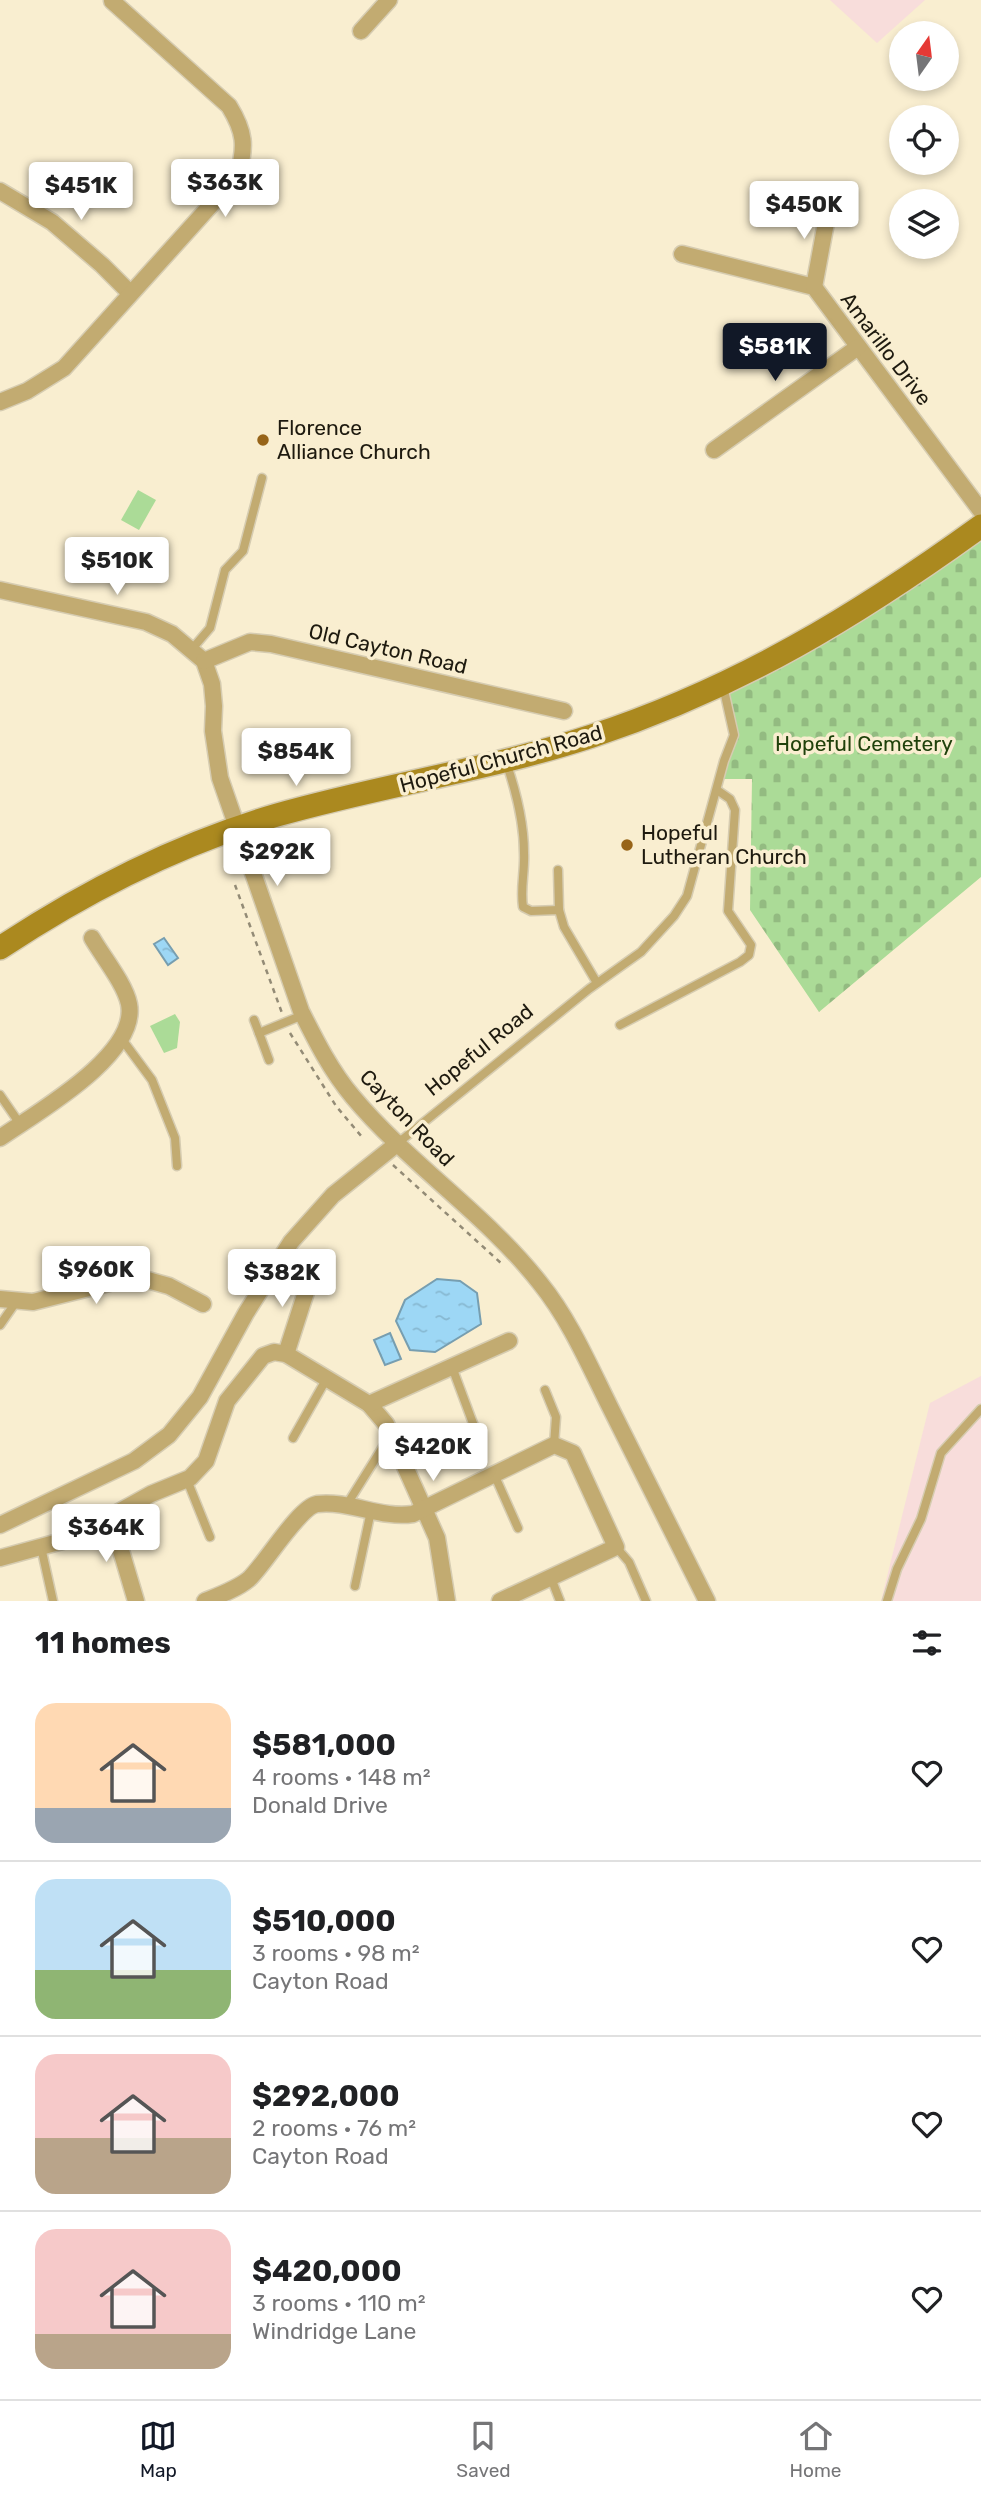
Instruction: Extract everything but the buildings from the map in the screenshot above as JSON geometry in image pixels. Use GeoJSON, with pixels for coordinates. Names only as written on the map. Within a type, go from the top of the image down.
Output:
{"type":"FeatureCollection","features":[{"type":"Feature","properties":{"kind":"main road","name":"Hopeful Church Road"},"geometry":{"type":"LineString","coordinates":[[0,948],[45,918],[104,885],[164,856],[237,828],[317,805],[506,762],[595,736],[723,686],[800,646],[867,606],[981,526]]}},
{"type":"Feature","properties":{"kind":"street"},"geometry":{"type":"LineString","coordinates":[[361,32],[389,0]]}},
{"type":"Feature","properties":{"kind":"street"},"geometry":{"type":"LineString","coordinates":[[0,402],[27,391],[64,368],[228,189],[238,175],[244,154],[241,126],[229,106],[112,1]]}},
{"type":"Feature","properties":{"kind":"street"},"geometry":{"type":"LineString","coordinates":[[0,191],[52,222],[130,293]]}},
{"type":"Feature","properties":{"kind":"street"},"geometry":{"type":"LineString","coordinates":[[814,287],[830,201]]}},
{"type":"Feature","properties":{"kind":"street","name":"Amarillo Drive"},"geometry":{"type":"LineString","coordinates":[[682,254],[814,287],[981,511]]}},
{"type":"Feature","properties":{"kind":"street"},"geometry":{"type":"LineString","coordinates":[[713,450],[858,347]]}},
{"type":"Feature","properties":{"kind":"street"},"geometry":{"type":"LineString","coordinates":[[0,590],[146,622],[172,634],[204,661]]}},
{"type":"Feature","properties":{"kind":"street","name":"Old Cayton Road"},"geometry":{"type":"LineString","coordinates":[[204,661],[250,642],[271,644],[564,711]]}},
{"type":"Feature","properties":{"kind":"street","name":"Cayton Road"},"geometry":{"type":"LineString","coordinates":[[204,661],[212,684],[213,731],[220,778],[303,1015],[331,1068],[352,1096],[518,1257],[541,1283],[561,1312],[707,1601]]}},
{"type":"Feature","properties":{"kind":"street"},"geometry":{"type":"LineString","coordinates":[[0,1138],[90,1073],[121,1038],[129,1018],[129,1002],[92,938]]}},
{"type":"Feature","properties":{"kind":"street","name":"Hopeful Road"},"geometry":{"type":"LineString","coordinates":[[0,1525],[134,1461],[169,1435],[200,1396],[277,1263],[311,1219],[334,1195],[398,1143]]}},
{"type":"Feature","properties":{"kind":"street"},"geometry":{"type":"LineString","coordinates":[[277,1263],[300,1279],[306,1292],[286,1353]]}},
{"type":"Feature","properties":{"kind":"street"},"geometry":{"type":"LineString","coordinates":[[8,1300],[33,1302],[125,1279],[144,1279],[169,1286],[203,1304]]}},
{"type":"Feature","properties":{"kind":"street"},"geometry":{"type":"LineString","coordinates":[[369,1404],[509,1341]]}},
{"type":"Feature","properties":{"kind":"street"},"geometry":{"type":"LineString","coordinates":[[0,1559],[85,1535],[151,1494],[187,1480],[206,1461],[222,1411],[233,1391],[263,1356],[274,1352],[286,1353],[369,1404],[386,1424],[439,1546],[447,1601]]}},
{"type":"Feature","properties":{"kind":"street"},"geometry":{"type":"LineString","coordinates":[[205,1601],[246,1582],[308,1507],[315,1504],[346,1506],[400,1516],[413,1514],[554,1445],[573,1453],[616,1548],[499,1601]]}},
{"type":"Feature","properties":{"kind":"street"},"geometry":{"type":"LineString","coordinates":[[111,1517],[136,1601]]}},
{"type":"Feature","properties":{"kind":"lane"},"geometry":{"type":"LineString","coordinates":[[192,649],[211,628],[225,570],[243,551],[262,478]]}},
{"type":"Feature","properties":{"kind":"lane","name":"Hopeful Road"},"geometry":{"type":"LineString","coordinates":[[398,1143],[475,1079],[647,947],[681,906],[687,896],[724,761],[734,735],[723,686]]}},
{"type":"Feature","properties":{"kind":"lane"},"geometry":{"type":"LineString","coordinates":[[506,762],[517,793],[524,853],[520,890],[523,907],[531,911],[559,910]]}},
{"type":"Feature","properties":{"kind":"lane"},"geometry":{"type":"LineString","coordinates":[[620,1026],[749,955],[751,945],[728,911],[735,810],[730,799],[717,790]]}},
{"type":"Feature","properties":{"kind":"lane"},"geometry":{"type":"LineString","coordinates":[[558,870],[559,910],[564,927],[597,983]]}},
{"type":"Feature","properties":{"kind":"lane"},"geometry":{"type":"LineString","coordinates":[[259,1034],[303,1015]]}},
{"type":"Feature","properties":{"kind":"lane"},"geometry":{"type":"LineString","coordinates":[[254,1020],[269,1060]]}},
{"type":"Feature","properties":{"kind":"lane"},"geometry":{"type":"LineString","coordinates":[[121,1038],[152,1080],[175,1138],[177,1166]]}},
{"type":"Feature","properties":{"kind":"lane"},"geometry":{"type":"LineString","coordinates":[[0,1095],[20,1124]]}},
{"type":"Feature","properties":{"kind":"lane"},"geometry":{"type":"LineString","coordinates":[[0,1325],[8,1300]]}},
{"type":"Feature","properties":{"kind":"lane"},"geometry":{"type":"LineString","coordinates":[[452,1367],[474,1426]]}},
{"type":"Feature","properties":{"kind":"lane"},"geometry":{"type":"LineString","coordinates":[[293,1438],[327,1378]]}},
{"type":"Feature","properties":{"kind":"lane"},"geometry":{"type":"LineString","coordinates":[[545,1390],[556,1417],[554,1445]]}},
{"type":"Feature","properties":{"kind":"lane"},"geometry":{"type":"LineString","coordinates":[[887,1601],[897,1569],[922,1519],[941,1453],[981,1409]]}},
{"type":"Feature","properties":{"kind":"lane"},"geometry":{"type":"LineString","coordinates":[[346,1506],[391,1434]]}},
{"type":"Feature","properties":{"kind":"lane"},"geometry":{"type":"LineString","coordinates":[[494,1474],[518,1528]]}},
{"type":"Feature","properties":{"kind":"lane"},"geometry":{"type":"LineString","coordinates":[[187,1480],[210,1537]]}},
{"type":"Feature","properties":{"kind":"lane"},"geometry":{"type":"LineString","coordinates":[[355,1586],[371,1511]]}},
{"type":"Feature","properties":{"kind":"lane"},"geometry":{"type":"LineString","coordinates":[[41,1547],[53,1601]]}},
{"type":"Feature","properties":{"kind":"lane"},"geometry":{"type":"LineString","coordinates":[[616,1548],[629,1562],[646,1601]]}},
{"type":"Feature","properties":{"kind":"lane"},"geometry":{"type":"LineString","coordinates":[[551,1578],[560,1601]]}},
{"type":"Feature","properties":{"kind":"path"},"geometry":{"type":"LineString","coordinates":[[393,1165],[503,1265]]}},
{"type":"Feature","properties":{"kind":"shaded area"},"geometry":{"type":"Polygon","coordinates":[[[830,0],[925,0],[902,21],[889,21],[889,32],[877,43],[830,0]]]}},
{"type":"Feature","properties":{"kind":"shaded area"},"geometry":{"type":"Polygon","coordinates":[[[981,1376],[981,1601],[881,1601],[930,1403],[981,1376]]]}},
{"type":"Feature","properties":{"kind":"green space"},"geometry":{"type":"Polygon","coordinates":[[[138,490],[156,500],[139,530],[121,520],[138,490]]]}},
{"type":"Feature","properties":{"kind":"green space","name":"Hopeful Cemetery"},"geometry":{"type":"Polygon","coordinates":[[[981,526],[981,877],[819,1012],[750,910],[752,779],[720,779],[734,735],[723,686],[981,526]]]}},
{"type":"Feature","properties":{"kind":"green space"},"geometry":{"type":"Polygon","coordinates":[[[175,1014],[180,1022],[177,1048],[164,1053],[150,1026],[175,1014]]]}},
{"type":"Feature","properties":{"kind":"water"},"geometry":{"type":"Polygon","coordinates":[[[164,938],[178,958],[168,965],[154,944],[164,938]]]}},
{"type":"Feature","properties":{"kind":"water"},"geometry":{"type":"Polygon","coordinates":[[[437,1279],[460,1281],[477,1293],[481,1324],[435,1352],[410,1350],[396,1321],[405,1300],[437,1279]]]}},
{"type":"Feature","properties":{"kind":"water"},"geometry":{"type":"Polygon","coordinates":[[[390,1333],[401,1359],[385,1365],[374,1340],[390,1333]]]}},
{"type":"Feature","properties":{"kind":"place","name":"Florence Alliance Church"},"geometry":{"type":"Point","coordinates":[263,440]}},
{"type":"Feature","properties":{"kind":"place","name":"Hopeful Lutheran Church"},"geometry":{"type":"Point","coordinates":[627,845]}}]}
